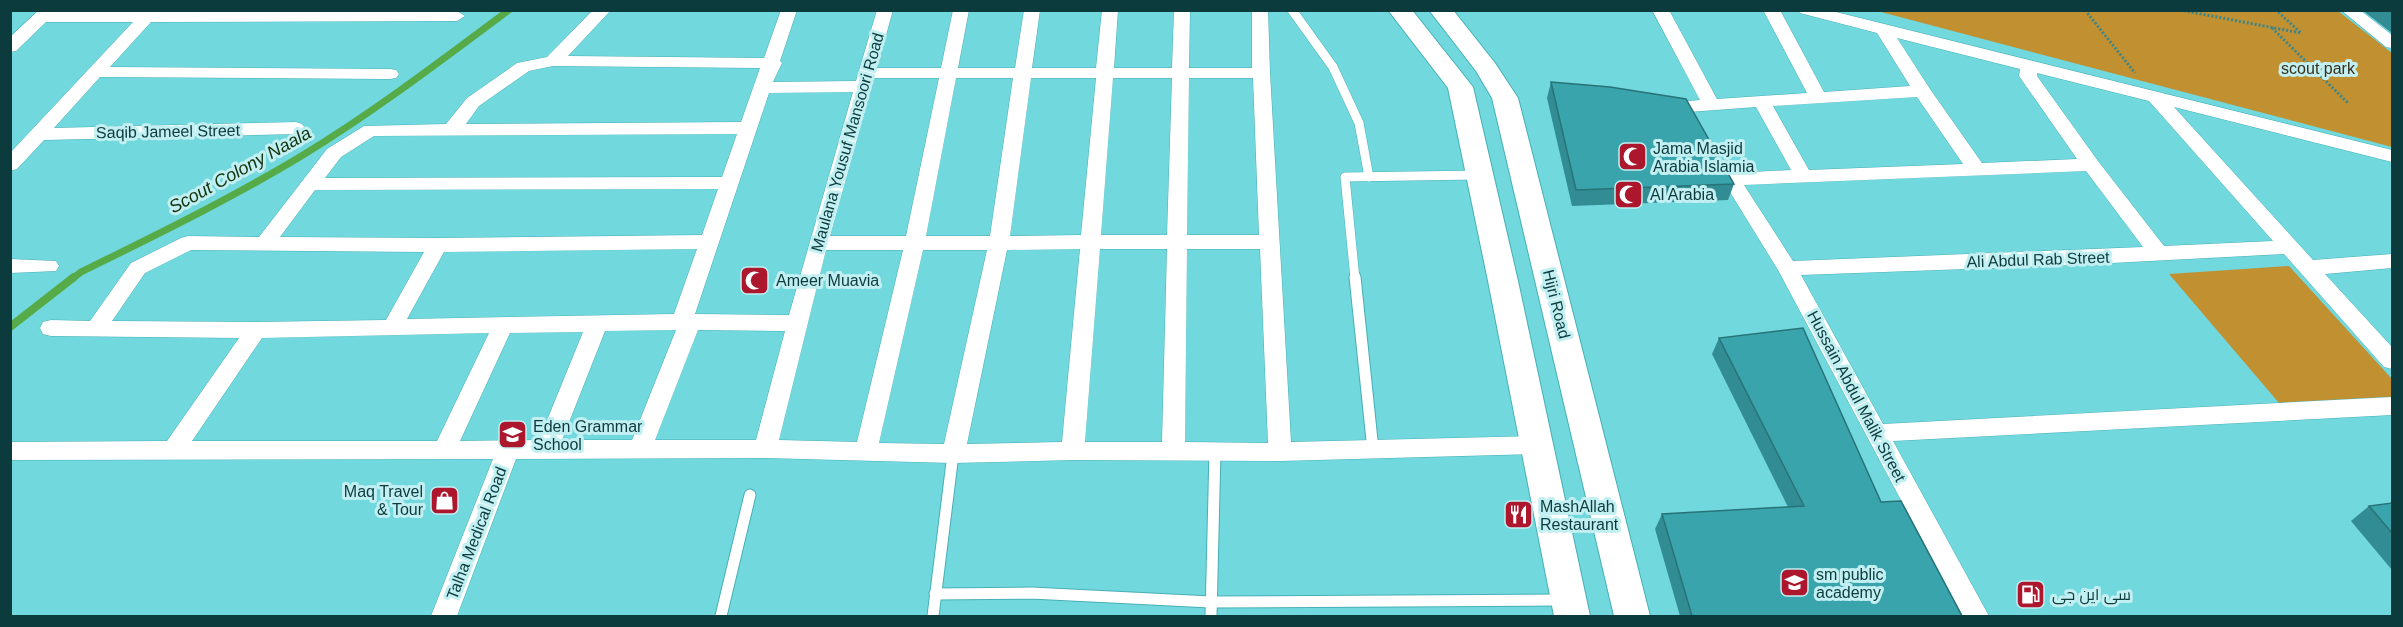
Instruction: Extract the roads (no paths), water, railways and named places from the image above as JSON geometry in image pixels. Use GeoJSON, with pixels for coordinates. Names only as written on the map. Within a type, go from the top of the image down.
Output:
{"type":"FeatureCollection","features":[{"type":"Feature","properties":{"kind":"main road"},"geometry":{"type":"LineString","coordinates":[[1399,10],[1460,87],[1570,608]]}},
{"type":"Feature","properties":{"kind":"main road","name":"Hijri Road"},"geometry":{"type":"LineString","coordinates":[[1440,10],[1486,68],[1505,98],[1632,616]]}},
{"type":"Feature","properties":{"kind":"street"},"geometry":{"type":"LineString","coordinates":[[553,61],[603,10]]}},
{"type":"Feature","properties":{"kind":"street"},"geometry":{"type":"LineString","coordinates":[[640,449],[686,322],[789,10]]}},
{"type":"Feature","properties":{"kind":"street","name":"Maulana Yousuf Mansoori Road"},"geometry":{"type":"LineString","coordinates":[[765,449],[818,243],[885,10]]}},
{"type":"Feature","properties":{"kind":"street"},"geometry":{"type":"LineString","coordinates":[[866,451],[915,242],[961,10]]}},
{"type":"Feature","properties":{"kind":"street"},"geometry":{"type":"LineString","coordinates":[[953,453],[999,241],[1032,10]]}},
{"type":"Feature","properties":{"kind":"street"},"geometry":{"type":"LineString","coordinates":[[1073,451],[1110,10]]}},
{"type":"Feature","properties":{"kind":"street"},"geometry":{"type":"LineString","coordinates":[[1173,451],[1182,10]]}},
{"type":"Feature","properties":{"kind":"street"},"geometry":{"type":"LineString","coordinates":[[1260,10],[1261,73],[1280,452]]}},
{"type":"Feature","properties":{"kind":"street"},"geometry":{"type":"LineString","coordinates":[[1660,10],[1712,105]]}},
{"type":"Feature","properties":{"kind":"street"},"geometry":{"type":"LineString","coordinates":[[1771,10],[1818,99]]}},
{"type":"Feature","properties":{"kind":"street"},"geometry":{"type":"LineString","coordinates":[[1806,10],[2392,156]]}},
{"type":"Feature","properties":{"kind":"street"},"geometry":{"type":"LineString","coordinates":[[2349,10],[2389,37]]}},
{"type":"Feature","properties":{"kind":"street"},"geometry":{"type":"LineString","coordinates":[[10,47],[46,14],[458,16]]}},
{"type":"Feature","properties":{"kind":"street"},"geometry":{"type":"LineString","coordinates":[[10,165],[147,16]]}},
{"type":"Feature","properties":{"kind":"street"},"geometry":{"type":"LineString","coordinates":[[1884,30],[1922,91],[1977,169]]}},
{"type":"Feature","properties":{"kind":"street"},"geometry":{"type":"LineString","coordinates":[[452,130],[473,102],[523,67],[553,61],[773,63]]}},
{"type":"Feature","properties":{"kind":"street"},"geometry":{"type":"LineString","coordinates":[[2029,66],[2028,76],[2091,165],[2159,254]]}},
{"type":"Feature","properties":{"kind":"street"},"geometry":{"type":"LineString","coordinates":[[96,72],[390,74]]}},
{"type":"Feature","properties":{"kind":"street"},"geometry":{"type":"LineString","coordinates":[[764,88],[949,73],[1261,73]]}},
{"type":"Feature","properties":{"kind":"street"},"geometry":{"type":"LineString","coordinates":[[1675,107],[1922,91]]}},
{"type":"Feature","properties":{"kind":"street"},"geometry":{"type":"LineString","coordinates":[[2153,96],[2392,361]]}},
{"type":"Feature","properties":{"kind":"street"},"geometry":{"type":"LineString","coordinates":[[1762,103],[1803,175],[2091,165]]}},
{"type":"Feature","properties":{"kind":"street","name":"Saqib Jameel Street"},"geometry":{"type":"LineString","coordinates":[[39,134],[296,128]]}},
{"type":"Feature","properties":{"kind":"street"},"geometry":{"type":"LineString","coordinates":[[263,245],[334,153],[370,130],[750,128]]}},
{"type":"Feature","properties":{"kind":"street","name":"Hussain Abdul Malik Street"},"geometry":{"type":"LineString","coordinates":[[1803,175],[1731,179],[1787,268],[1976,616]]}},
{"type":"Feature","properties":{"kind":"street"},"geometry":{"type":"LineString","coordinates":[[309,184],[731,183]]}},
{"type":"Feature","properties":{"kind":"street"},"geometry":{"type":"LineString","coordinates":[[96,328],[138,268],[188,243],[438,246],[711,242]]}},
{"type":"Feature","properties":{"kind":"street"},"geometry":{"type":"LineString","coordinates":[[818,243],[1270,242]]}},
{"type":"Feature","properties":{"kind":"street"},"geometry":{"type":"LineString","coordinates":[[393,328],[438,246]]}},
{"type":"Feature","properties":{"kind":"street","name":"Ali Abdul Rab Street"},"geometry":{"type":"LineString","coordinates":[[1787,268],[2289,247]]}},
{"type":"Feature","properties":{"kind":"street"},"geometry":{"type":"LineString","coordinates":[[2308,268],[2392,261]]}},
{"type":"Feature","properties":{"kind":"street"},"geometry":{"type":"LineString","coordinates":[[10,266],[49,266]]}},
{"type":"Feature","properties":{"kind":"street"},"geometry":{"type":"LineString","coordinates":[[51,328],[256,330],[686,322],[797,323]]}},
{"type":"Feature","properties":{"kind":"street"},"geometry":{"type":"LineString","coordinates":[[547,449],[597,324]]}},
{"type":"Feature","properties":{"kind":"street"},"geometry":{"type":"LineString","coordinates":[[445,449],[503,326]]}},
{"type":"Feature","properties":{"kind":"street"},"geometry":{"type":"LineString","coordinates":[[174,450],[256,330]]}},
{"type":"Feature","properties":{"kind":"street"},"geometry":{"type":"LineString","coordinates":[[1877,433],[2392,406]]}},
{"type":"Feature","properties":{"kind":"street"},"geometry":{"type":"LineString","coordinates":[[10,451],[765,449],[953,453],[1280,452],[1537,445]]}},
{"type":"Feature","properties":{"kind":"street","name":"Talha Medical Road"},"geometry":{"type":"LineString","coordinates":[[444,616],[508,449]]}},
{"type":"Feature","properties":{"kind":"lane"},"geometry":{"type":"LineString","coordinates":[[1292,10],[1333,67],[1359,123],[1369,177]]}},
{"type":"Feature","properties":{"kind":"lane"},"geometry":{"type":"LineString","coordinates":[[1373,450],[1345,177],[1480,175]]}},
{"type":"Feature","properties":{"kind":"lane"},"geometry":{"type":"LineString","coordinates":[[1210,616],[1215,451]]}},
{"type":"Feature","properties":{"kind":"lane"},"geometry":{"type":"LineString","coordinates":[[933,616],[953,453]]}},
{"type":"Feature","properties":{"kind":"lane"},"geometry":{"type":"LineString","coordinates":[[721,616],[750,495]]}},
{"type":"Feature","properties":{"kind":"lane"},"geometry":{"type":"LineString","coordinates":[[935,594],[1031,593],[1211,602],[1570,608]]}},
{"type":"Feature","properties":{"kind":"waterway","name":"Scout Colony Naala"},"geometry":{"type":"LineString","coordinates":[[72,279],[81,272],[221,201],[303,155],[382,103],[509,10]]}},
{"type":"Feature","properties":{"kind":"waterway","name":"Scout Colony Naala"},"geometry":{"type":"LineString","coordinates":[[10,327],[74,277]]}},
{"type":"Feature","properties":{"kind":"place","name":"Jama Masjid Arabia Islamia"},"geometry":{"type":"Point","coordinates":[1632,157]}},
{"type":"Feature","properties":{"kind":"place","name":"Al Arabia"},"geometry":{"type":"Point","coordinates":[1629,194]}},
{"type":"Feature","properties":{"kind":"place","name":"Ameer Muavia"},"geometry":{"type":"Point","coordinates":[755,280]}},
{"type":"Feature","properties":{"kind":"place","name":"Eden Grammar School"},"geometry":{"type":"Point","coordinates":[512,435]}},
{"type":"Feature","properties":{"kind":"place","name":"Maq Travel & Tour"},"geometry":{"type":"Point","coordinates":[444,500]}},
{"type":"Feature","properties":{"kind":"place","name":"MashAllah Restaurant"},"geometry":{"type":"Point","coordinates":[1519,515]}},
{"type":"Feature","properties":{"kind":"place","name":"sm public academy"},"geometry":{"type":"Point","coordinates":[1795,583]}},
{"type":"Feature","properties":{"kind":"place","name":"سی این جی"},"geometry":{"type":"Point","coordinates":[2031,594]}},
{"type":"Feature","properties":{"kind":"park label","name":"scout park"},"geometry":{"type":"Point","coordinates":[2318,68]}}]}
